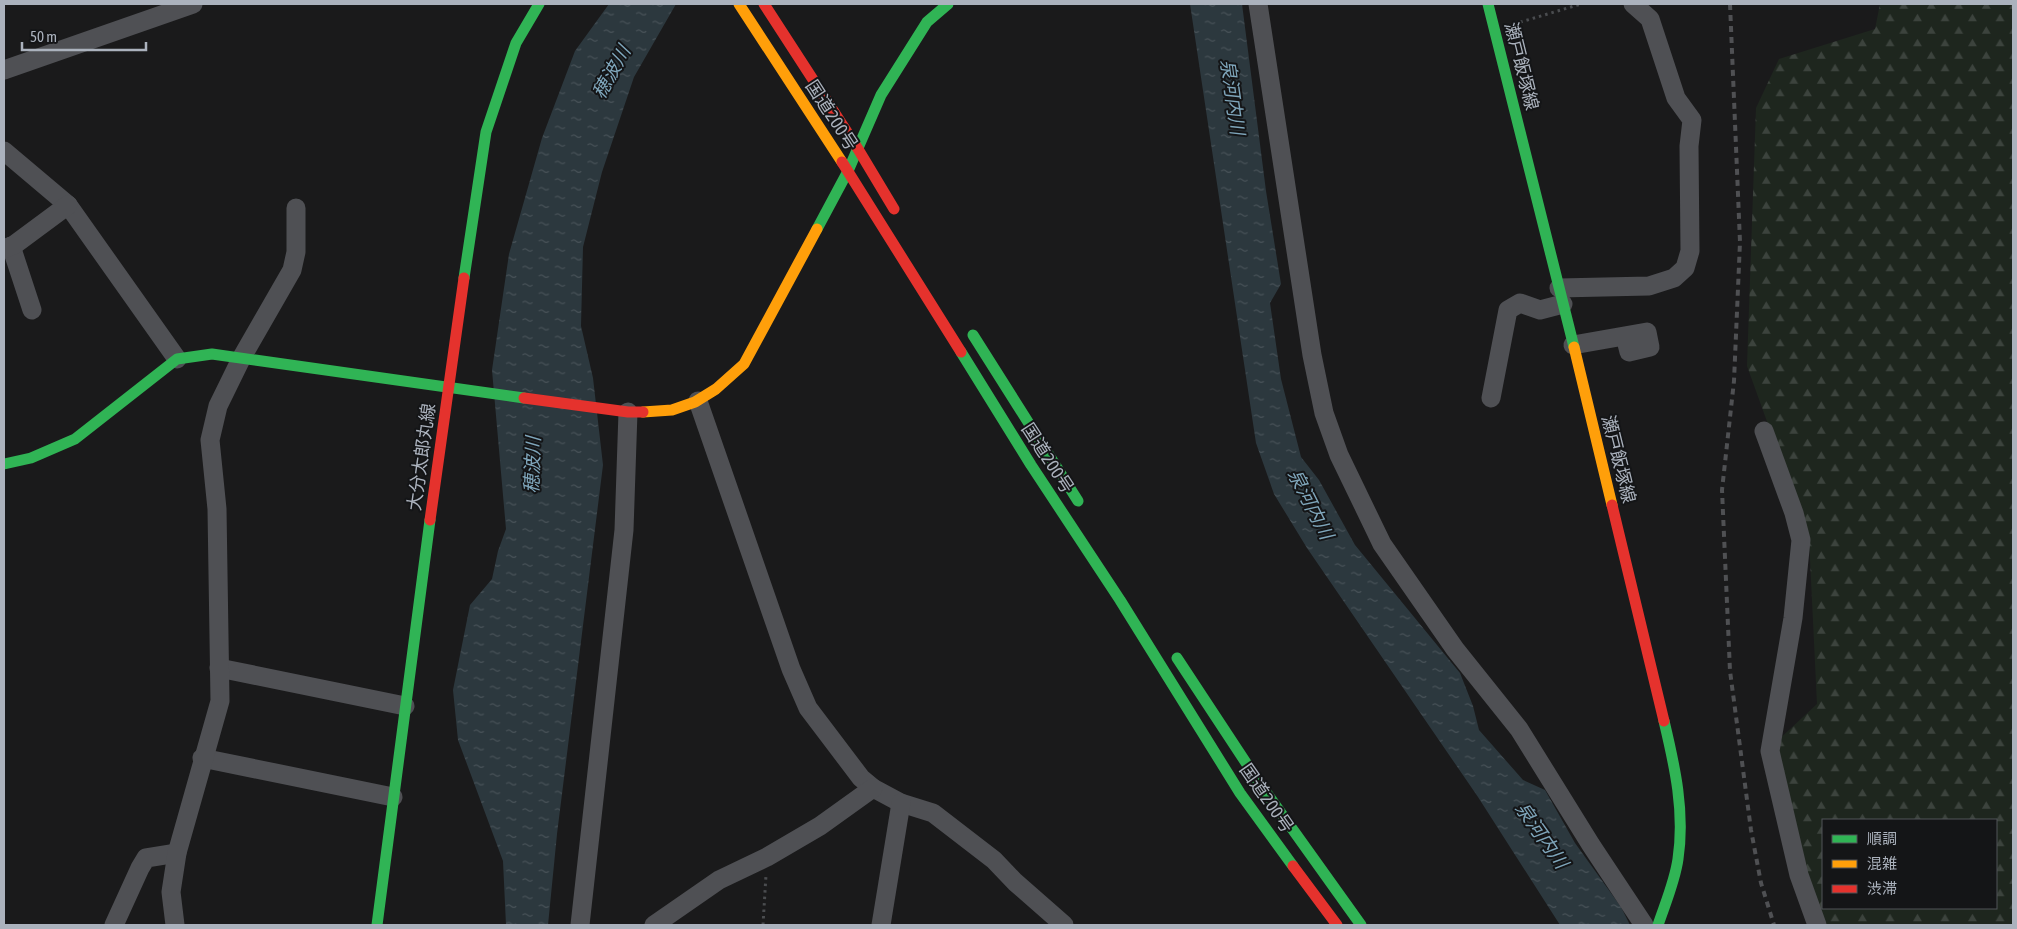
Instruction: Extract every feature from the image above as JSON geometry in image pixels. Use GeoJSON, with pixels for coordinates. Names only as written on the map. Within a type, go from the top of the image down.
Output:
{"type":"FeatureCollection","features":[{"type":"Feature","properties":{"kind":"main road","name":"大分太郎丸線"},"geometry":{"type":"LineString","coordinates":[[377,925],[392,797],[448,386],[486,132],[516,43],[539,4]]}},
{"type":"Feature","properties":{"kind":"main road","name":"国道200号"},"geometry":{"type":"LineString","coordinates":[[739,4],[848,171],[1031,465],[1120,600],[1240,793],[1337,925]]}},
{"type":"Feature","properties":{"kind":"main road","name":"国道200号"},"geometry":{"type":"LineString","coordinates":[[764,4],[858,149],[902,221]]}},
{"type":"Feature","properties":{"kind":"main road"},"geometry":{"type":"LineString","coordinates":[[4,464],[31,458],[75,439],[177,359],[212,354],[628,412],[662,412],[698,401],[728,381],[744,364],[848,171],[881,95],[927,22],[948,4]]}},
{"type":"Feature","properties":{"kind":"main road","name":"瀬戸飯塚線"},"geometry":{"type":"LineString","coordinates":[[1488,4],[1677,773],[1681,821],[1678,860],[1658,925]]}},
{"type":"Feature","properties":{"kind":"main road","name":"国道200号"},"geometry":{"type":"LineString","coordinates":[[964,321],[1085,513]]}},
{"type":"Feature","properties":{"kind":"main road","name":"国道200号"},"geometry":{"type":"LineString","coordinates":[[1169,645],[1258,781],[1361,925]]}},
{"type":"Feature","properties":{"kind":"street"},"geometry":{"type":"LineString","coordinates":[[4,70],[193,4]]}},
{"type":"Feature","properties":{"kind":"street"},"geometry":{"type":"LineString","coordinates":[[1258,4],[1312,355],[1324,413],[1339,455],[1382,544],[1455,649],[1518,729],[1644,925]]}},
{"type":"Feature","properties":{"kind":"street"},"geometry":{"type":"LineString","coordinates":[[1491,398],[1508,310],[1520,303],[1540,310],[1561,296],[1650,286],[1674,278],[1685,268],[1690,251],[1689,146],[1692,120],[1676,98],[1650,19],[1633,4]]}},
{"type":"Feature","properties":{"kind":"street"},"geometry":{"type":"LineString","coordinates":[[4,151],[68,205],[177,359]]}},
{"type":"Feature","properties":{"kind":"street"},"geometry":{"type":"LineString","coordinates":[[32,310],[8,247],[68,205]]}},
{"type":"Feature","properties":{"kind":"street"},"geometry":{"type":"LineString","coordinates":[[175,925],[170,892],[177,853],[202,758],[220,701],[217,510],[210,440],[218,406],[242,357],[292,270],[296,252],[296,208]]}},
{"type":"Feature","properties":{"kind":"street"},"geometry":{"type":"LineString","coordinates":[[1573,345],[1625,336]]}},
{"type":"Feature","properties":{"kind":"street"},"geometry":{"type":"LineString","coordinates":[[698,401],[791,670],[808,708],[861,778],[873,788],[901,803],[933,813],[994,860],[1064,925]]}},
{"type":"Feature","properties":{"kind":"street"},"geometry":{"type":"LineString","coordinates":[[580,925],[624,530],[628,412]]}},
{"type":"Feature","properties":{"kind":"street"},"geometry":{"type":"LineString","coordinates":[[1764,431],[1794,513],[1801,540],[1793,618],[1770,751],[1799,875],[1818,925]]}},
{"type":"Feature","properties":{"kind":"street"},"geometry":{"type":"LineString","coordinates":[[219,668],[405,706]]}},
{"type":"Feature","properties":{"kind":"street"},"geometry":{"type":"LineString","coordinates":[[202,758],[392,797]]}},
{"type":"Feature","properties":{"kind":"street"},"geometry":{"type":"LineString","coordinates":[[654,925],[719,880],[767,857],[820,826],[873,788]]}},
{"type":"Feature","properties":{"kind":"street"},"geometry":{"type":"LineString","coordinates":[[881,925],[901,803]]}},
{"type":"Feature","properties":{"kind":"street"},"geometry":{"type":"LineString","coordinates":[[114,925],[146,858],[177,853]]}},
{"type":"Feature","properties":{"kind":"path"},"geometry":{"type":"LineString","coordinates":[[1495,30],[1581,4]]}},
{"type":"Feature","properties":{"kind":"path"},"geometry":{"type":"LineString","coordinates":[[763,925],[767,857]]}},
{"type":"Feature","properties":{"kind":"green space"},"geometry":{"type":"Polygon","coordinates":[[[1880,4],[2013,4],[2013,925],[1825,925],[1807,886],[1774,744],[1817,704],[1809,538],[1747,366],[1756,108],[1779,59],[1875,29],[1880,4]]]}},
{"type":"Feature","properties":{"kind":"water","name":"穂波川"},"geometry":{"type":"Polygon","coordinates":[[[609,4],[676,4],[634,77],[602,172],[583,247],[581,326],[593,378],[603,465],[557,834],[548,925],[506,925],[503,861],[458,740],[453,690],[470,605],[492,579],[498,551],[506,529],[492,370],[509,254],[542,138],[575,51],[609,4]]]}},
{"type":"Feature","properties":{"kind":"water","name":"泉河内川"},"geometry":{"type":"Polygon","coordinates":[[[1190,4],[1242,4],[1266,191],[1281,284],[1270,303],[1281,379],[1301,457],[1319,480],[1355,545],[1460,673],[1473,706],[1479,730],[1523,780],[1545,790],[1575,843],[1621,907],[1630,925],[1560,925],[1478,797],[1307,548],[1274,494],[1256,443],[1190,4]]]}},
{"type":"Feature","properties":{"kind":"railway"},"geometry":{"type":"LineString","coordinates":[[1730,4],[1740,242],[1734,381],[1722,490],[1730,671],[1751,830],[1761,883],[1774,925]]}},
{"type":"Feature","properties":{"kind":"traffic: fast"},"geometry":{"type":"LineString","coordinates":[[464,278],[486,132],[516,43],[539,4]]}},
{"type":"Feature","properties":{"kind":"traffic: fast"},"geometry":{"type":"LineString","coordinates":[[817,229],[848,171],[881,95],[927,22],[948,4]]}},
{"type":"Feature","properties":{"kind":"traffic: fast"},"geometry":{"type":"LineString","coordinates":[[1488,4],[1574,347]]}},
{"type":"Feature","properties":{"kind":"traffic: fast"},"geometry":{"type":"LineString","coordinates":[[973,335],[1078,501]]}},
{"type":"Feature","properties":{"kind":"traffic: fast"},"geometry":{"type":"LineString","coordinates":[[961,352],[1031,465],[1120,600],[1240,793],[1293,866]]}},
{"type":"Feature","properties":{"kind":"traffic: fast"},"geometry":{"type":"LineString","coordinates":[[4,464],[31,458],[75,439],[177,359],[212,354],[524,398]]}},
{"type":"Feature","properties":{"kind":"traffic: fast"},"geometry":{"type":"LineString","coordinates":[[377,925],[430,520]]}},
{"type":"Feature","properties":{"kind":"traffic: fast"},"geometry":{"type":"LineString","coordinates":[[1177,658],[1258,781],[1361,925]]}},
{"type":"Feature","properties":{"kind":"traffic: fast"},"geometry":{"type":"LineString","coordinates":[[1658,925],[1675,876],[1680,841],[1678,790],[1664,721]]}},
{"type":"Feature","properties":{"kind":"traffic: slow"},"geometry":{"type":"LineString","coordinates":[[739,4],[842,162]]}},
{"type":"Feature","properties":{"kind":"traffic: slow"},"geometry":{"type":"LineString","coordinates":[[643,412],[672,410],[695,402],[716,389],[744,364],[817,229]]}},
{"type":"Feature","properties":{"kind":"traffic: slow"},"geometry":{"type":"LineString","coordinates":[[1574,347],[1612,505]]}},
{"type":"Feature","properties":{"kind":"traffic: jam"},"geometry":{"type":"LineString","coordinates":[[764,4],[858,149],[894,209]]}},
{"type":"Feature","properties":{"kind":"traffic: jam"},"geometry":{"type":"LineString","coordinates":[[842,162],[961,352]]}},
{"type":"Feature","properties":{"kind":"traffic: jam"},"geometry":{"type":"LineString","coordinates":[[430,520],[464,278]]}},
{"type":"Feature","properties":{"kind":"traffic: jam"},"geometry":{"type":"LineString","coordinates":[[524,398],[628,412],[643,412]]}},
{"type":"Feature","properties":{"kind":"traffic: jam"},"geometry":{"type":"LineString","coordinates":[[1612,505],[1664,721]]}},
{"type":"Feature","properties":{"kind":"traffic: jam"},"geometry":{"type":"LineString","coordinates":[[1293,866],[1337,925]]}}]}
